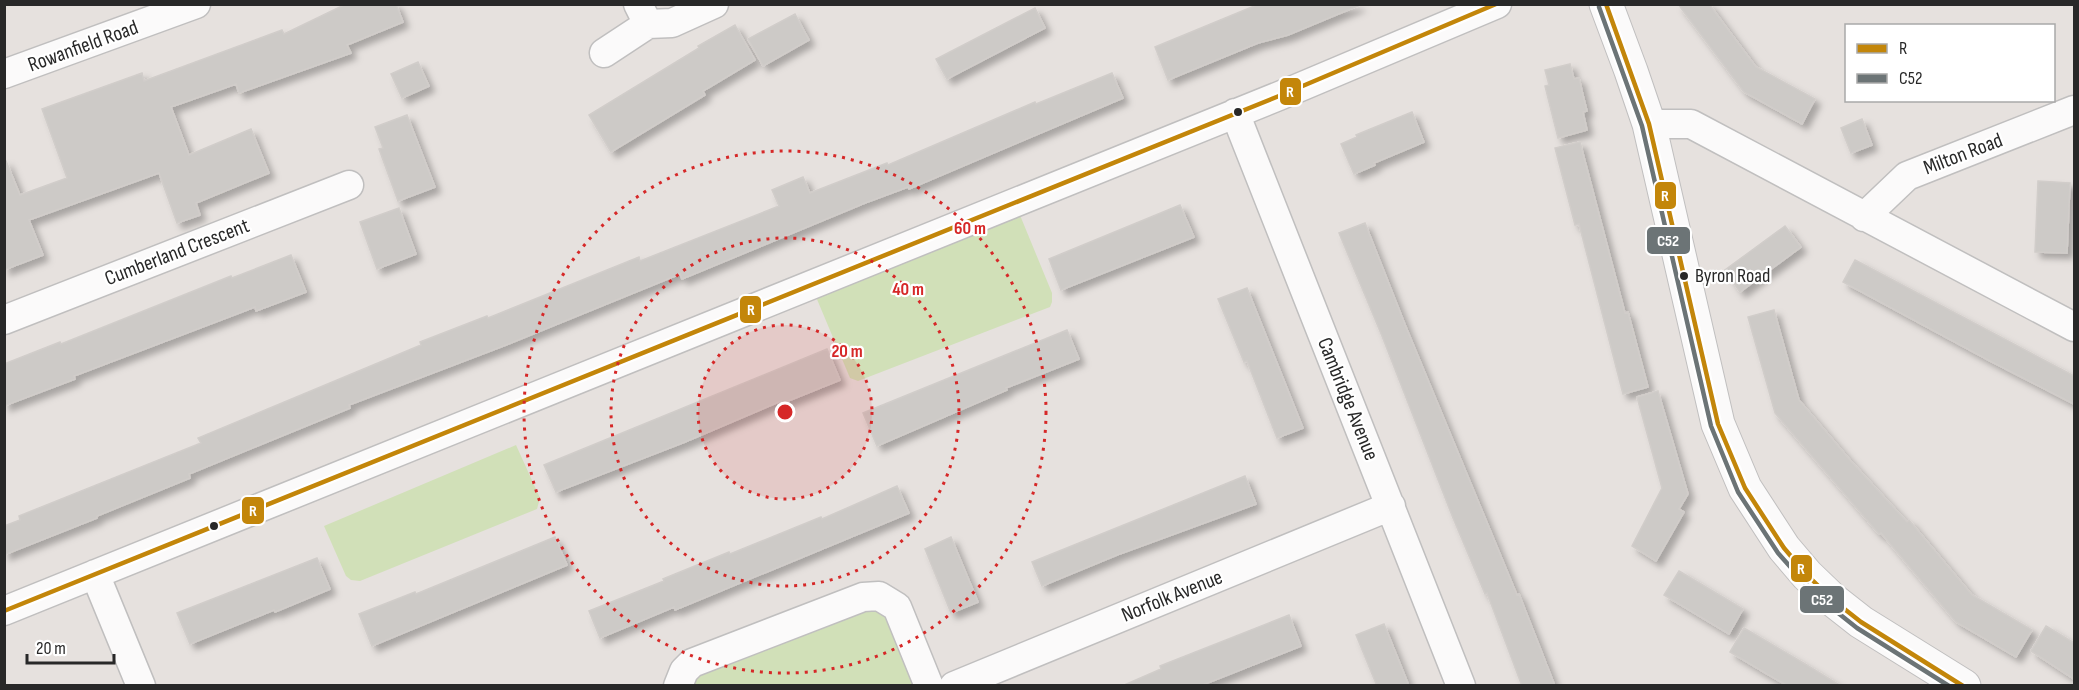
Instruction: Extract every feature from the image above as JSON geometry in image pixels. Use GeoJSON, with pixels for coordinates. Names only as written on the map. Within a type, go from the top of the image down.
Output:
{"type":"FeatureCollection","features":[{"type":"Feature","properties":{"kind":"street","name":"Rowanfield Road"},"geometry":{"type":"LineString","coordinates":[[4,74],[196,4]]}},
{"type":"Feature","properties":{"kind":"street"},"geometry":{"type":"LineString","coordinates":[[604,53],[643,14],[672,23],[714,4]]}},
{"type":"Feature","properties":{"kind":"street"},"geometry":{"type":"LineString","coordinates":[[4,611],[1235,113],[1497,4]]}},
{"type":"Feature","properties":{"kind":"street"},"geometry":{"type":"LineString","coordinates":[[1606,4],[1649,124],[1718,424],[1745,489],[1784,548],[1833,600],[1861,622],[1964,686]]}},
{"type":"Feature","properties":{"kind":"street","name":"Milton Road"},"geometry":{"type":"LineString","coordinates":[[1864,217],[1907,176],[2074,110]]}},
{"type":"Feature","properties":{"kind":"street","name":"Cambridge Avenue"},"geometry":{"type":"LineString","coordinates":[[1235,113],[1461,686]]}},
{"type":"Feature","properties":{"kind":"street"},"geometry":{"type":"LineString","coordinates":[[1649,124],[1691,124],[2074,327]]}},
{"type":"Feature","properties":{"kind":"street","name":"Cumberland Crescent"},"geometry":{"type":"LineString","coordinates":[[4,320],[348,185]]}},
{"type":"Feature","properties":{"kind":"street","name":"Norfolk Avenue"},"geometry":{"type":"LineString","coordinates":[[954,686],[1390,506]]}},
{"type":"Feature","properties":{"kind":"street"},"geometry":{"type":"LineString","coordinates":[[95,574],[141,686]]}},
{"type":"Feature","properties":{"kind":"street"},"geometry":{"type":"LineString","coordinates":[[678,686],[684,670],[692,663],[797,621],[871,596],[888,600],[897,607],[929,686]]}},
{"type":"Feature","properties":{"kind":"green space"},"geometry":{"type":"Polygon","coordinates":[[[1015,203],[1052,293],[1050,307],[858,381],[850,378],[811,285],[1015,203]]]}},
{"type":"Feature","properties":{"kind":"green space"},"geometry":{"type":"Polygon","coordinates":[[[516,445],[540,498],[537,509],[360,581],[351,580],[346,576],[324,526],[516,445]]]}},
{"type":"Feature","properties":{"kind":"green space"},"geometry":{"type":"Polygon","coordinates":[[[867,608],[884,613],[920,686],[693,686],[705,669],[867,608]]]}},
{"type":"Feature","properties":{"kind":"building"},"geometry":{"type":"Polygon","coordinates":[[[346,4],[396,4],[403,22],[347,45],[351,53],[239,93],[236,84],[171,107],[189,155],[251,129],[269,173],[196,203],[200,215],[177,223],[159,173],[29,220],[43,255],[4,270],[4,161],[6,161],[20,195],[67,178],[42,109],[142,73],[144,81],[282,30],[284,34],[346,4]]]}},
{"type":"Feature","properties":{"kind":"building"},"geometry":{"type":"Polygon","coordinates":[[[1259,4],[1360,5],[1168,80],[1155,47],[1259,4]]]}},
{"type":"Feature","properties":{"kind":"building"},"geometry":{"type":"Polygon","coordinates":[[[1678,4],[1709,4],[1756,67],[1815,99],[1802,124],[1744,92],[1678,4]]]}},
{"type":"Feature","properties":{"kind":"building"},"geometry":{"type":"Polygon","coordinates":[[[1035,8],[1045,28],[947,79],[936,59],[1035,8]]]}},
{"type":"Feature","properties":{"kind":"building"},"geometry":{"type":"Polygon","coordinates":[[[795,14],[809,40],[763,66],[748,39],[795,14]]]}},
{"type":"Feature","properties":{"kind":"building"},"geometry":{"type":"Polygon","coordinates":[[[735,25],[755,60],[703,91],[705,95],[611,152],[589,115],[735,25]]]}},
{"type":"Feature","properties":{"kind":"building"},"geometry":{"type":"Polygon","coordinates":[[[418,62],[429,86],[402,98],[391,74],[418,62]]]}},
{"type":"Feature","properties":{"kind":"building"},"geometry":{"type":"Polygon","coordinates":[[[1570,64],[1574,79],[1579,78],[1587,111],[1583,112],[1587,130],[1558,138],[1545,86],[1549,85],[1545,70],[1570,64]]]}},
{"type":"Feature","properties":{"kind":"building"},"geometry":{"type":"Polygon","coordinates":[[[1112,73],[1123,98],[909,189],[908,187],[865,203],[682,279],[680,274],[506,345],[349,405],[350,408],[189,474],[190,478],[4,555],[4,526],[20,520],[19,516],[201,443],[198,438],[421,345],[420,342],[487,316],[488,318],[639,257],[640,261],[779,206],[772,190],[803,177],[810,193],[887,163],[888,165],[1035,102],[1036,104],[1112,73]]]}},
{"type":"Feature","properties":{"kind":"building"},"geometry":{"type":"Polygon","coordinates":[[[1412,112],[1424,142],[1354,174],[1341,144],[1357,137],[1356,135],[1412,112]]]}},
{"type":"Feature","properties":{"kind":"building"},"geometry":{"type":"Polygon","coordinates":[[[407,115],[435,187],[398,201],[379,149],[383,148],[375,127],[407,115]]]}},
{"type":"Feature","properties":{"kind":"building"},"geometry":{"type":"Polygon","coordinates":[[[1862,119],[1872,145],[1851,153],[1841,128],[1862,119]]]}},
{"type":"Feature","properties":{"kind":"building"},"geometry":{"type":"Polygon","coordinates":[[[1580,142],[1625,313],[1628,312],[1648,387],[1623,394],[1579,224],[1575,225],[1555,148],[1580,142]]]}},
{"type":"Feature","properties":{"kind":"building"},"geometry":{"type":"Polygon","coordinates":[[[2038,181],[2070,183],[2067,253],[2035,252],[2038,181]]]}},
{"type":"Feature","properties":{"kind":"building"},"geometry":{"type":"Polygon","coordinates":[[[1180,205],[1194,237],[1061,290],[1049,259],[1180,205]]]}},
{"type":"Feature","properties":{"kind":"building"},"geometry":{"type":"Polygon","coordinates":[[[399,208],[416,254],[377,269],[360,222],[399,208]]]}},
{"type":"Feature","properties":{"kind":"building"},"geometry":{"type":"Polygon","coordinates":[[[1365,223],[1555,686],[1522,686],[1487,593],[1485,594],[1453,518],[1339,233],[1365,223]]]}},
{"type":"Feature","properties":{"kind":"building"},"geometry":{"type":"Polygon","coordinates":[[[1785,226],[1801,247],[1740,292],[1725,270],[1785,226]]]}},
{"type":"Feature","properties":{"kind":"building"},"geometry":{"type":"Polygon","coordinates":[[[291,255],[306,292],[256,311],[255,307],[74,376],[75,379],[4,406],[4,364],[291,255]]]}},
{"type":"Feature","properties":{"kind":"building"},"geometry":{"type":"Polygon","coordinates":[[[1855,260],[2074,376],[2074,404],[1843,282],[1855,260]]]}},
{"type":"Feature","properties":{"kind":"building"},"geometry":{"type":"Polygon","coordinates":[[[1247,288],[1303,428],[1277,438],[1247,361],[1244,362],[1218,299],[1247,288]]]}},
{"type":"Feature","properties":{"kind":"building"},"geometry":{"type":"Polygon","coordinates":[[[1774,310],[1799,400],[1850,460],[1907,522],[1909,520],[1972,595],[2032,630],[2016,657],[1956,622],[1775,413],[1748,317],[1774,310]]]}},
{"type":"Feature","properties":{"kind":"building"},"geometry":{"type":"Polygon","coordinates":[[[1067,330],[1079,359],[1006,388],[1007,390],[877,446],[863,413],[1067,330]]]}},
{"type":"Feature","properties":{"kind":"building"},"geometry":{"type":"Polygon","coordinates":[[[827,349],[840,380],[783,403],[781,401],[685,442],[556,492],[544,465],[827,349]]]}},
{"type":"Feature","properties":{"kind":"building"},"geometry":{"type":"Polygon","coordinates":[[[1658,391],[1688,494],[1679,509],[1684,512],[1656,561],[1632,546],[1662,488],[1637,397],[1658,391]]]}},
{"type":"Feature","properties":{"kind":"building"},"geometry":{"type":"Polygon","coordinates":[[[1245,476],[1256,504],[1117,555],[1042,586],[1032,562],[1245,476]]]}},
{"type":"Feature","properties":{"kind":"building"},"geometry":{"type":"Polygon","coordinates":[[[897,486],[909,513],[675,610],[674,607],[600,638],[589,611],[729,552],[730,554],[821,517],[822,519],[897,486]]]}},
{"type":"Feature","properties":{"kind":"building"},"geometry":{"type":"Polygon","coordinates":[[[555,537],[567,565],[372,646],[359,614],[415,592],[416,594],[555,537]]]}},
{"type":"Feature","properties":{"kind":"building"},"geometry":{"type":"Polygon","coordinates":[[[951,537],[978,602],[951,613],[925,549],[951,537]]]}},
{"type":"Feature","properties":{"kind":"building"},"geometry":{"type":"Polygon","coordinates":[[[317,558],[330,589],[190,644],[177,613],[317,558]]]}},
{"type":"Feature","properties":{"kind":"building"},"geometry":{"type":"Polygon","coordinates":[[[1679,571],[1743,609],[1729,634],[1664,595],[1679,571]]]}},
{"type":"Feature","properties":{"kind":"building"},"geometry":{"type":"Polygon","coordinates":[[[1289,615],[1301,646],[1200,686],[1122,686],[1161,669],[1160,666],[1289,615]]]}},
{"type":"Feature","properties":{"kind":"building"},"geometry":{"type":"Polygon","coordinates":[[[1384,624],[1409,686],[1377,686],[1356,635],[1384,624]]]}},
{"type":"Feature","properties":{"kind":"building"},"geometry":{"type":"Polygon","coordinates":[[[2046,626],[2074,643],[2074,679],[2031,651],[2046,626]]]}},
{"type":"Feature","properties":{"kind":"building"},"geometry":{"type":"Polygon","coordinates":[[[1744,628],[1841,686],[1788,686],[1730,652],[1744,628]]]}},
{"type":"Feature","properties":{"kind":"transit line","name":"R"},"geometry":{"type":"LineString","coordinates":[[4,611],[1279,96],[1496,4]]}},
{"type":"Feature","properties":{"kind":"transit line","name":"R"},"geometry":{"type":"LineString","coordinates":[[1606,4],[1649,124],[1718,424],[1745,488],[1784,548],[1833,600],[1861,622],[1963,686]]}},
{"type":"Feature","properties":{"kind":"transit line","name":"C52"},"geometry":{"type":"LineString","coordinates":[[1599,7],[1642,126],[1711,426],[1738,492],[1778,553],[1828,605],[1857,628],[1949,686]]}},
{"type":"Feature","properties":{"kind":"place","name":"Byron Road"},"geometry":{"type":"Point","coordinates":[1684,276]}}]}
